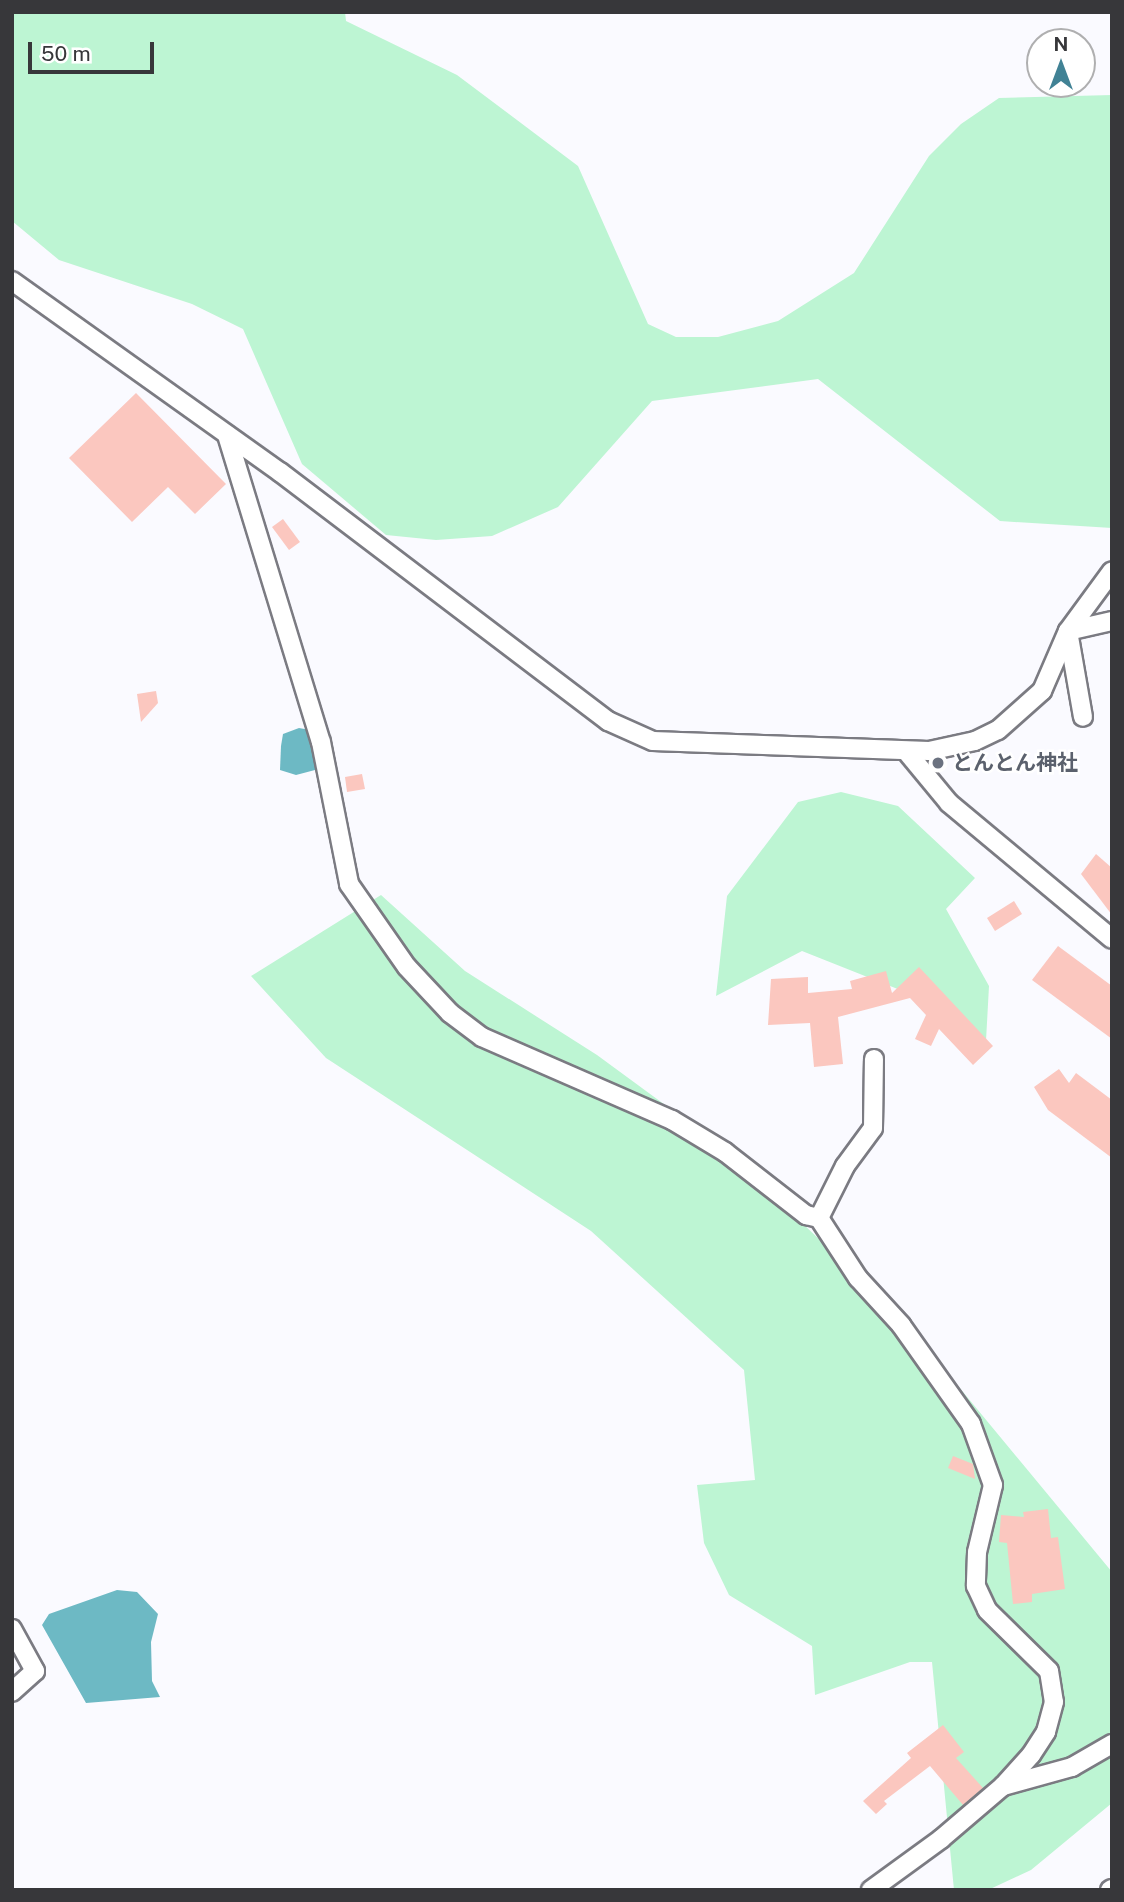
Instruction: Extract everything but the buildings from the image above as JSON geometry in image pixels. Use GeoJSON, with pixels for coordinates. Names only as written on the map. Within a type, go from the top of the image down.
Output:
{"type":"FeatureCollection","features":[{"type":"Feature","properties":{"kind":"street"},"geometry":{"type":"LineString","coordinates":[[12,281],[227,435],[608,722],[653,741],[906,751],[952,749],[998,730],[1042,691],[1068,631],[1112,571]]}},
{"type":"Feature","properties":{"kind":"street"},"geometry":{"type":"LineString","coordinates":[[227,435],[321,743],[349,884],[407,967],[450,1013],[482,1037],[672,1120],[725,1152],[806,1215],[819,1218],[858,1278],[901,1325],[971,1424],[993,1485],[977,1552],[976,1586],[987,1610],[1049,1671],[1055,1702],[1046,1731],[1031,1755],[1003,1786],[941,1839],[871,1890]]}},
{"type":"Feature","properties":{"kind":"street"},"geometry":{"type":"LineString","coordinates":[[1068,631],[1112,621]]}},
{"type":"Feature","properties":{"kind":"street"},"geometry":{"type":"LineString","coordinates":[[1068,631],[1083,717]]}},
{"type":"Feature","properties":{"kind":"street"},"geometry":{"type":"LineString","coordinates":[[906,751],[949,803],[1112,939]]}},
{"type":"Feature","properties":{"kind":"street"},"geometry":{"type":"LineString","coordinates":[[819,1218],[845,1166],[873,1128],[874,1059]]}},
{"type":"Feature","properties":{"kind":"street"},"geometry":{"type":"LineString","coordinates":[[12,1629],[35,1671],[12,1692]]}},
{"type":"Feature","properties":{"kind":"street"},"geometry":{"type":"LineString","coordinates":[[1003,1786],[1072,1767],[1112,1744]]}},
{"type":"Feature","properties":{"kind":"green space"},"geometry":{"type":"Polygon","coordinates":[[[12,12],[345,12],[346,21],[457,75],[578,166],[648,324],[676,337],[718,337],[778,321],[854,273],[929,156],[961,124],[999,98],[1096,98],[1096,95],[1112,95],[1112,528],[1000,521],[818,379],[652,401],[558,507],[492,536],[436,540],[386,535],[302,464],[243,329],[192,304],[59,260],[12,221],[12,12]]]}},
{"type":"Feature","properties":{"kind":"green space"},"geometry":{"type":"Polygon","coordinates":[[[841,792],[898,806],[975,878],[946,909],[989,986],[986,1041],[948,1009],[802,951],[716,996],[727,896],[798,802],[841,792]]]}},
{"type":"Feature","properties":{"kind":"green space"},"geometry":{"type":"Polygon","coordinates":[[[381,895],[465,971],[597,1055],[721,1146],[901,1317],[1112,1572],[1112,1803],[1031,1870],[988,1890],[954,1890],[932,1662],[910,1662],[815,1695],[812,1646],[729,1595],[704,1543],[697,1485],[755,1480],[744,1370],[591,1231],[326,1058],[251,976],[381,895]]]}},
{"type":"Feature","properties":{"kind":"water"},"geometry":{"type":"Polygon","coordinates":[[[299,728],[310,730],[316,755],[315,770],[296,775],[280,770],[281,746],[283,734],[299,728]]]}},
{"type":"Feature","properties":{"kind":"water"},"geometry":{"type":"Polygon","coordinates":[[[117,1590],[137,1592],[158,1614],[151,1642],[152,1681],[160,1697],[86,1703],[42,1625],[49,1614],[117,1590]]]}},
{"type":"Feature","properties":{"kind":"place","name":"とんとん神社"},"geometry":{"type":"Point","coordinates":[938,763]}}]}
